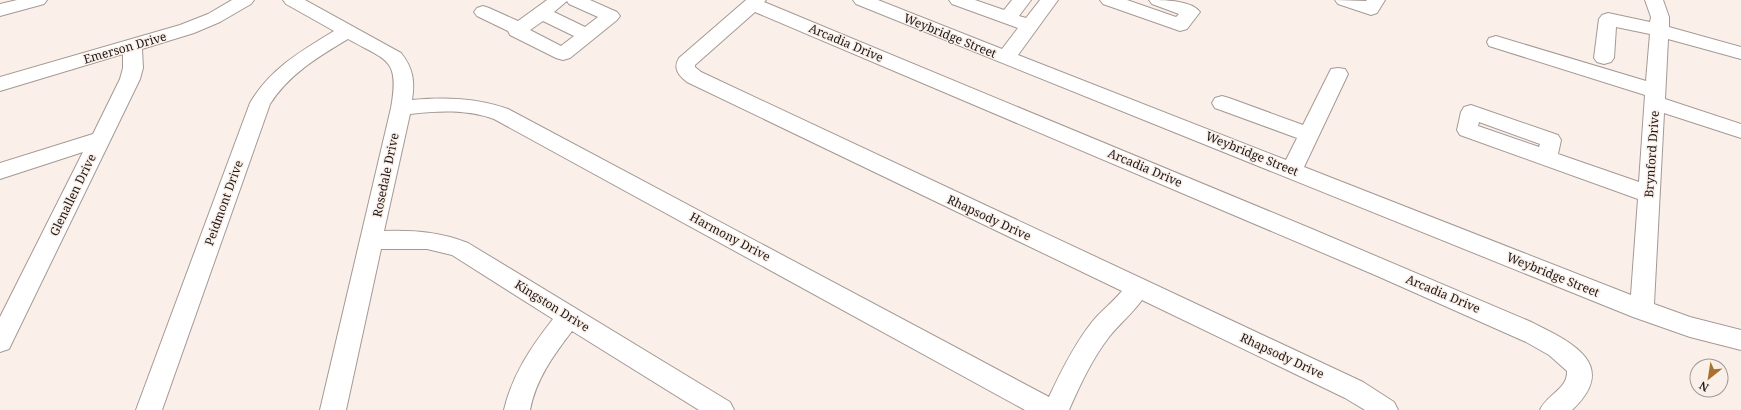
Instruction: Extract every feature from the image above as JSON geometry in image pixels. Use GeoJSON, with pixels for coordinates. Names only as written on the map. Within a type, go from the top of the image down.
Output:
{"type":"FeatureCollection","features":[{"type":"Feature","properties":{"kind":"street"},"geometry":{"type":"LineString","coordinates":[[0,10],[38,0]]}},
{"type":"Feature","properties":{"kind":"street","name":"Emerson Drive"},"geometry":{"type":"LineString","coordinates":[[0,84],[201,24],[224,13],[245,0]]}},
{"type":"Feature","properties":{"kind":"street","name":"Rosedale Drive"},"geometry":{"type":"LineString","coordinates":[[292,0],[385,51],[399,62],[403,69],[404,77],[401,108],[333,410]]}},
{"type":"Feature","properties":{"kind":"street"},"geometry":{"type":"LineString","coordinates":[[559,0],[517,31],[563,54],[611,16],[575,0]]}},
{"type":"Feature","properties":{"kind":"street","name":"Weybridge Street"},"geometry":{"type":"LineString","coordinates":[[862,0],[1642,310],[1690,327],[1741,340]]}},
{"type":"Feature","properties":{"kind":"street"},"geometry":{"type":"LineString","coordinates":[[958,0],[1028,26]]}},
{"type":"Feature","properties":{"kind":"street"},"geometry":{"type":"LineString","coordinates":[[1007,18],[1022,0]]}},
{"type":"Feature","properties":{"kind":"street"},"geometry":{"type":"LineString","coordinates":[[1005,58],[1028,26],[1050,0]]}},
{"type":"Feature","properties":{"kind":"street"},"geometry":{"type":"LineString","coordinates":[[1109,0],[1180,25],[1191,12],[1158,0]]}},
{"type":"Feature","properties":{"kind":"street"},"geometry":{"type":"LineString","coordinates":[[1344,0],[1371,9],[1376,0]]}},
{"type":"Feature","properties":{"kind":"street","name":"Brynford Drive"},"geometry":{"type":"LineString","coordinates":[[1642,310],[1660,30],[1660,17],[1654,0]]}},
{"type":"Feature","properties":{"kind":"street","name":"Rhapsody Drive"},"geometry":{"type":"LineString","coordinates":[[754,2],[686,62],[686,71],[694,77],[1354,390],[1376,402],[1385,410]]}},
{"type":"Feature","properties":{"kind":"street","name":"Arcadia Drive"},"geometry":{"type":"LineString","coordinates":[[754,2],[1467,304],[1536,336],[1570,358],[1577,365],[1580,372],[1578,383],[1572,393],[1553,410]]}},
{"type":"Feature","properties":{"kind":"street"},"geometry":{"type":"LineString","coordinates":[[483,12],[520,29]]}},
{"type":"Feature","properties":{"kind":"street"},"geometry":{"type":"LineString","coordinates":[[541,13],[587,35]]}},
{"type":"Feature","properties":{"kind":"street"},"geometry":{"type":"LineString","coordinates":[[1604,58],[1608,19],[1660,30],[1741,53]]}},
{"type":"Feature","properties":{"kind":"street","name":"Peidmont Drive"},"geometry":{"type":"LineString","coordinates":[[149,410],[260,103],[275,81],[293,65],[347,31]]}},
{"type":"Feature","properties":{"kind":"street"},"geometry":{"type":"LineString","coordinates":[[1496,42],[1655,97],[1741,131]]}},
{"type":"Feature","properties":{"kind":"street","name":"Glenallen Drive"},"geometry":{"type":"LineString","coordinates":[[0,342],[130,79],[133,68],[132,45]]}},
{"type":"Feature","properties":{"kind":"street"},"geometry":{"type":"LineString","coordinates":[[1292,170],[1338,74]]}},
{"type":"Feature","properties":{"kind":"street"},"geometry":{"type":"LineString","coordinates":[[1222,103],[1309,135]]}},
{"type":"Feature","properties":{"kind":"street","name":"Harmony Drive"},"geometry":{"type":"LineString","coordinates":[[401,108],[465,104],[488,108],[501,114],[1049,410]]}},
{"type":"Feature","properties":{"kind":"street"},"geometry":{"type":"LineString","coordinates":[[0,171],[100,140]]}},
{"type":"Feature","properties":{"kind":"street"},"geometry":{"type":"LineString","coordinates":[[1547,158],[1649,194]]}},
{"type":"Feature","properties":{"kind":"street","name":"Kingston Drive"},"geometry":{"type":"LineString","coordinates":[[371,241],[426,239],[448,244],[460,249],[721,410]]}},
{"type":"Feature","properties":{"kind":"street"},"geometry":{"type":"LineString","coordinates":[[1056,410],[1084,353],[1101,328],[1124,307],[1137,288]]}},
{"type":"Feature","properties":{"kind":"street"},"geometry":{"type":"LineString","coordinates":[[517,410],[523,385],[530,370],[569,316]]}}]}
